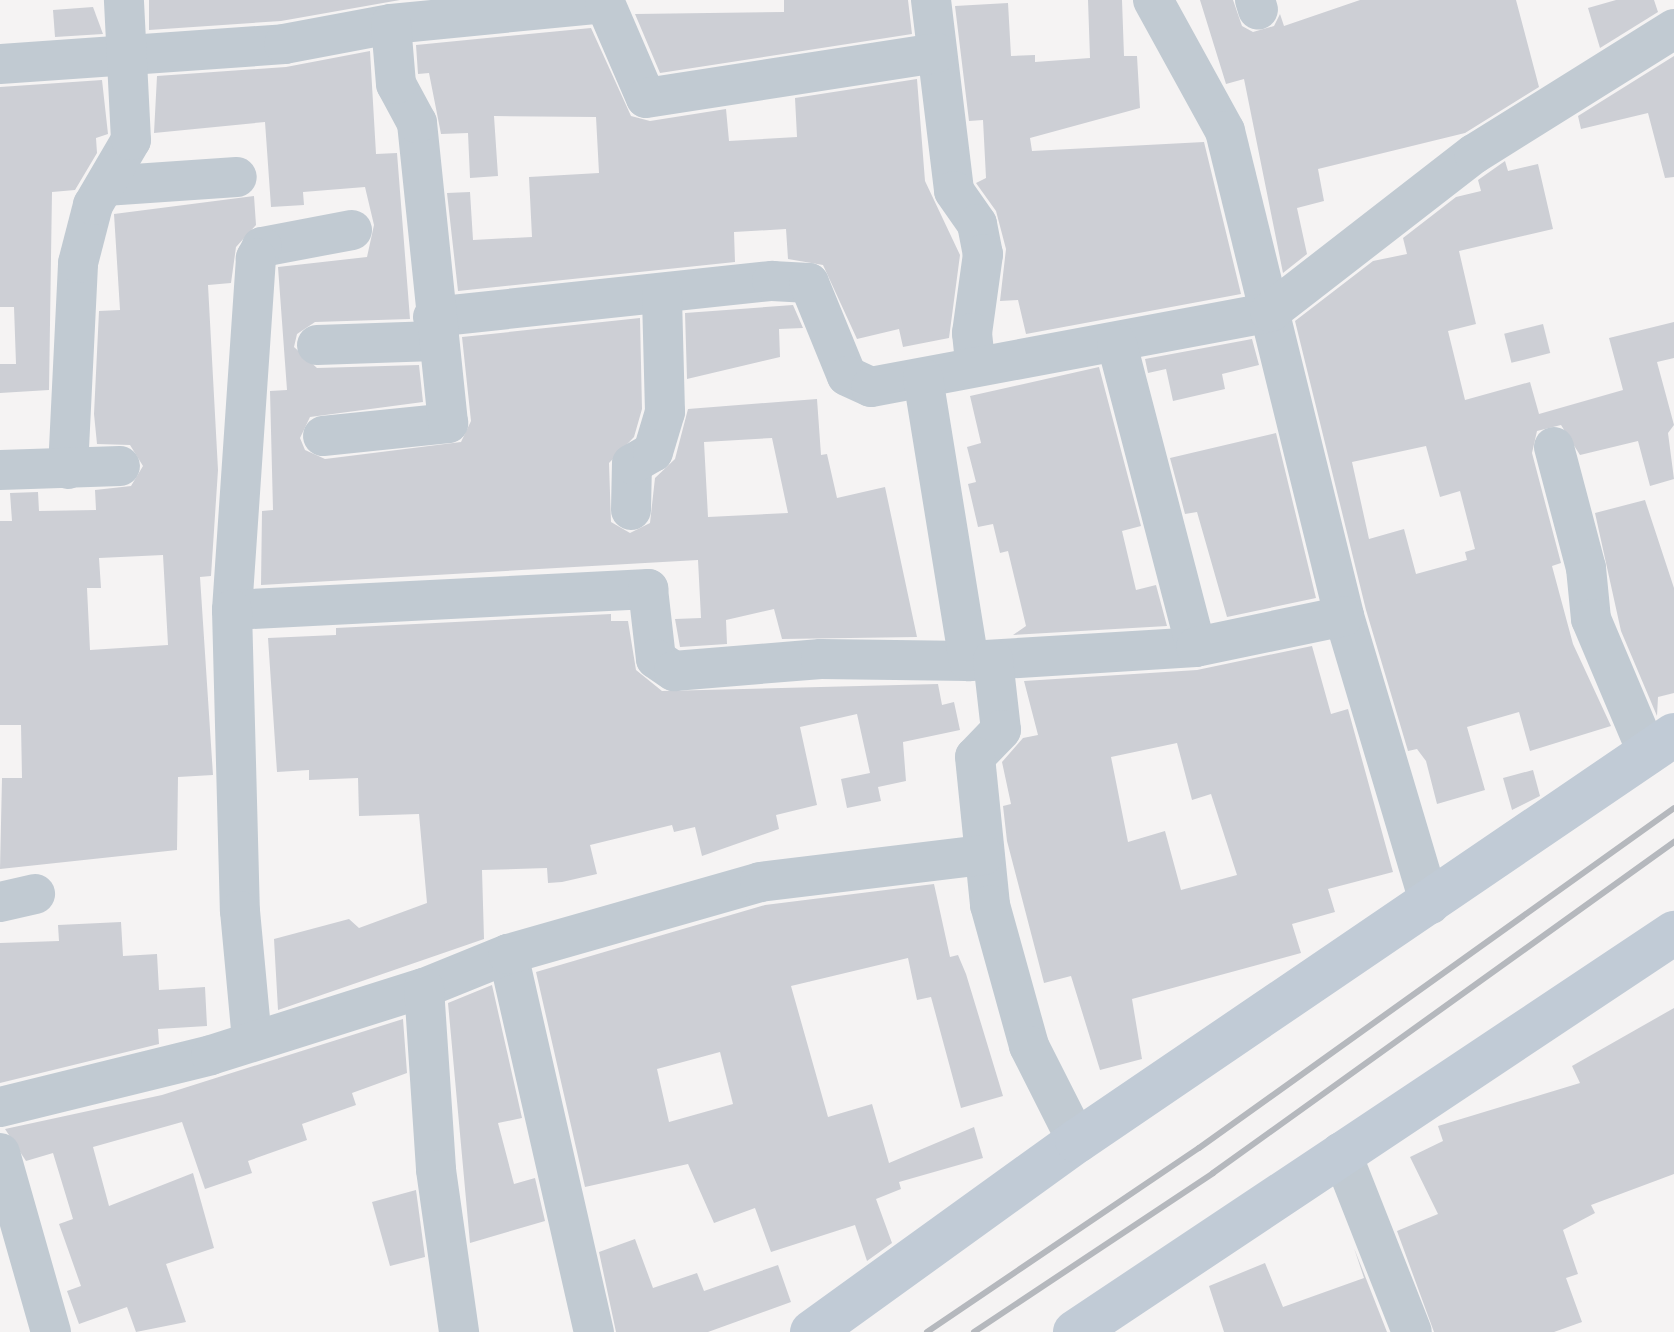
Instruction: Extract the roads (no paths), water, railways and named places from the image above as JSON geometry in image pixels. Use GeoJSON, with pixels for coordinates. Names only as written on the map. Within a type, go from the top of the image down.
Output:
{"type":"FeatureCollection","features":[{"type":"Feature","properties":{"kind":"main road"},"geometry":{"type":"LineString","coordinates":[[812,1332],[1077,1141],[1661,745]]}},
{"type":"Feature","properties":{"kind":"main road"},"geometry":{"type":"LineString","coordinates":[[1075,1332],[1674,933]]}},
{"type":"Feature","properties":{"kind":"street"},"geometry":{"type":"LineString","coordinates":[[68,469],[70,316],[83,235],[105,186],[131,140],[130,54],[124,0]]}},
{"type":"Feature","properties":{"kind":"street"},"geometry":{"type":"LineString","coordinates":[[931,0],[954,191],[977,224],[983,254],[972,333],[975,364]]}},
{"type":"Feature","properties":{"kind":"street"},"geometry":{"type":"LineString","coordinates":[[1153,0],[1225,131],[1344,616],[1430,904]]}},
{"type":"Feature","properties":{"kind":"street"},"geometry":{"type":"LineString","coordinates":[[0,64],[284,44],[391,24],[604,1],[646,98],[937,53]]}},
{"type":"Feature","properties":{"kind":"street"},"geometry":{"type":"LineString","coordinates":[[323,436],[447,425],[434,329],[417,123],[396,84],[391,24]]}},
{"type":"Feature","properties":{"kind":"street"},"geometry":{"type":"LineString","coordinates":[[317,345],[772,281],[809,283],[834,351],[857,384],[923,378],[975,364],[1117,344],[1270,312],[1474,154],[1674,29]]}},
{"type":"Feature","properties":{"kind":"street"},"geometry":{"type":"LineString","coordinates":[[105,186],[237,177]]}},
{"type":"Feature","properties":{"kind":"street"},"geometry":{"type":"LineString","coordinates":[[252,1041],[239,903],[232,610],[256,258],[262,247],[352,230]]}},
{"type":"Feature","properties":{"kind":"street"},"geometry":{"type":"LineString","coordinates":[[631,510],[632,464],[653,452],[665,412],[662,296]]}},
{"type":"Feature","properties":{"kind":"street"},"geometry":{"type":"LineString","coordinates":[[1117,344],[1196,647]]}},
{"type":"Feature","properties":{"kind":"street"},"geometry":{"type":"LineString","coordinates":[[923,378],[981,660],[1001,730],[975,757],[983,855],[1029,1046],[1077,1141]]}},
{"type":"Feature","properties":{"kind":"street"},"geometry":{"type":"LineString","coordinates":[[1554,447],[1586,568],[1591,619],[1661,745]]}},
{"type":"Feature","properties":{"kind":"street"},"geometry":{"type":"LineString","coordinates":[[0,470],[120,466]]}},
{"type":"Feature","properties":{"kind":"street"},"geometry":{"type":"LineString","coordinates":[[232,610],[635,588],[654,597],[656,659],[674,671],[821,659],[981,660],[1196,647],[1344,616]]}},
{"type":"Feature","properties":{"kind":"street"},"geometry":{"type":"LineString","coordinates":[[0,1107],[252,1041],[424,988],[508,954],[760,882],[983,855]]}},
{"type":"Feature","properties":{"kind":"street"},"geometry":{"type":"LineString","coordinates":[[508,954],[594,1332]]}},
{"type":"Feature","properties":{"kind":"street"},"geometry":{"type":"LineString","coordinates":[[424,988],[436,1170],[459,1332]]}},
{"type":"Feature","properties":{"kind":"street"},"geometry":{"type":"LineString","coordinates":[[1341,1152],[1412,1332]]}},
{"type":"Feature","properties":{"kind":"street"},"geometry":{"type":"LineString","coordinates":[[0,1153],[51,1332]]}},
{"type":"Feature","properties":{"kind":"railway"},"geometry":{"type":"LineString","coordinates":[[927,1332],[1199,1148],[1674,808]]}},
{"type":"Feature","properties":{"kind":"railway"},"geometry":{"type":"LineString","coordinates":[[974,1332],[1213,1173],[1674,842]]}}]}
